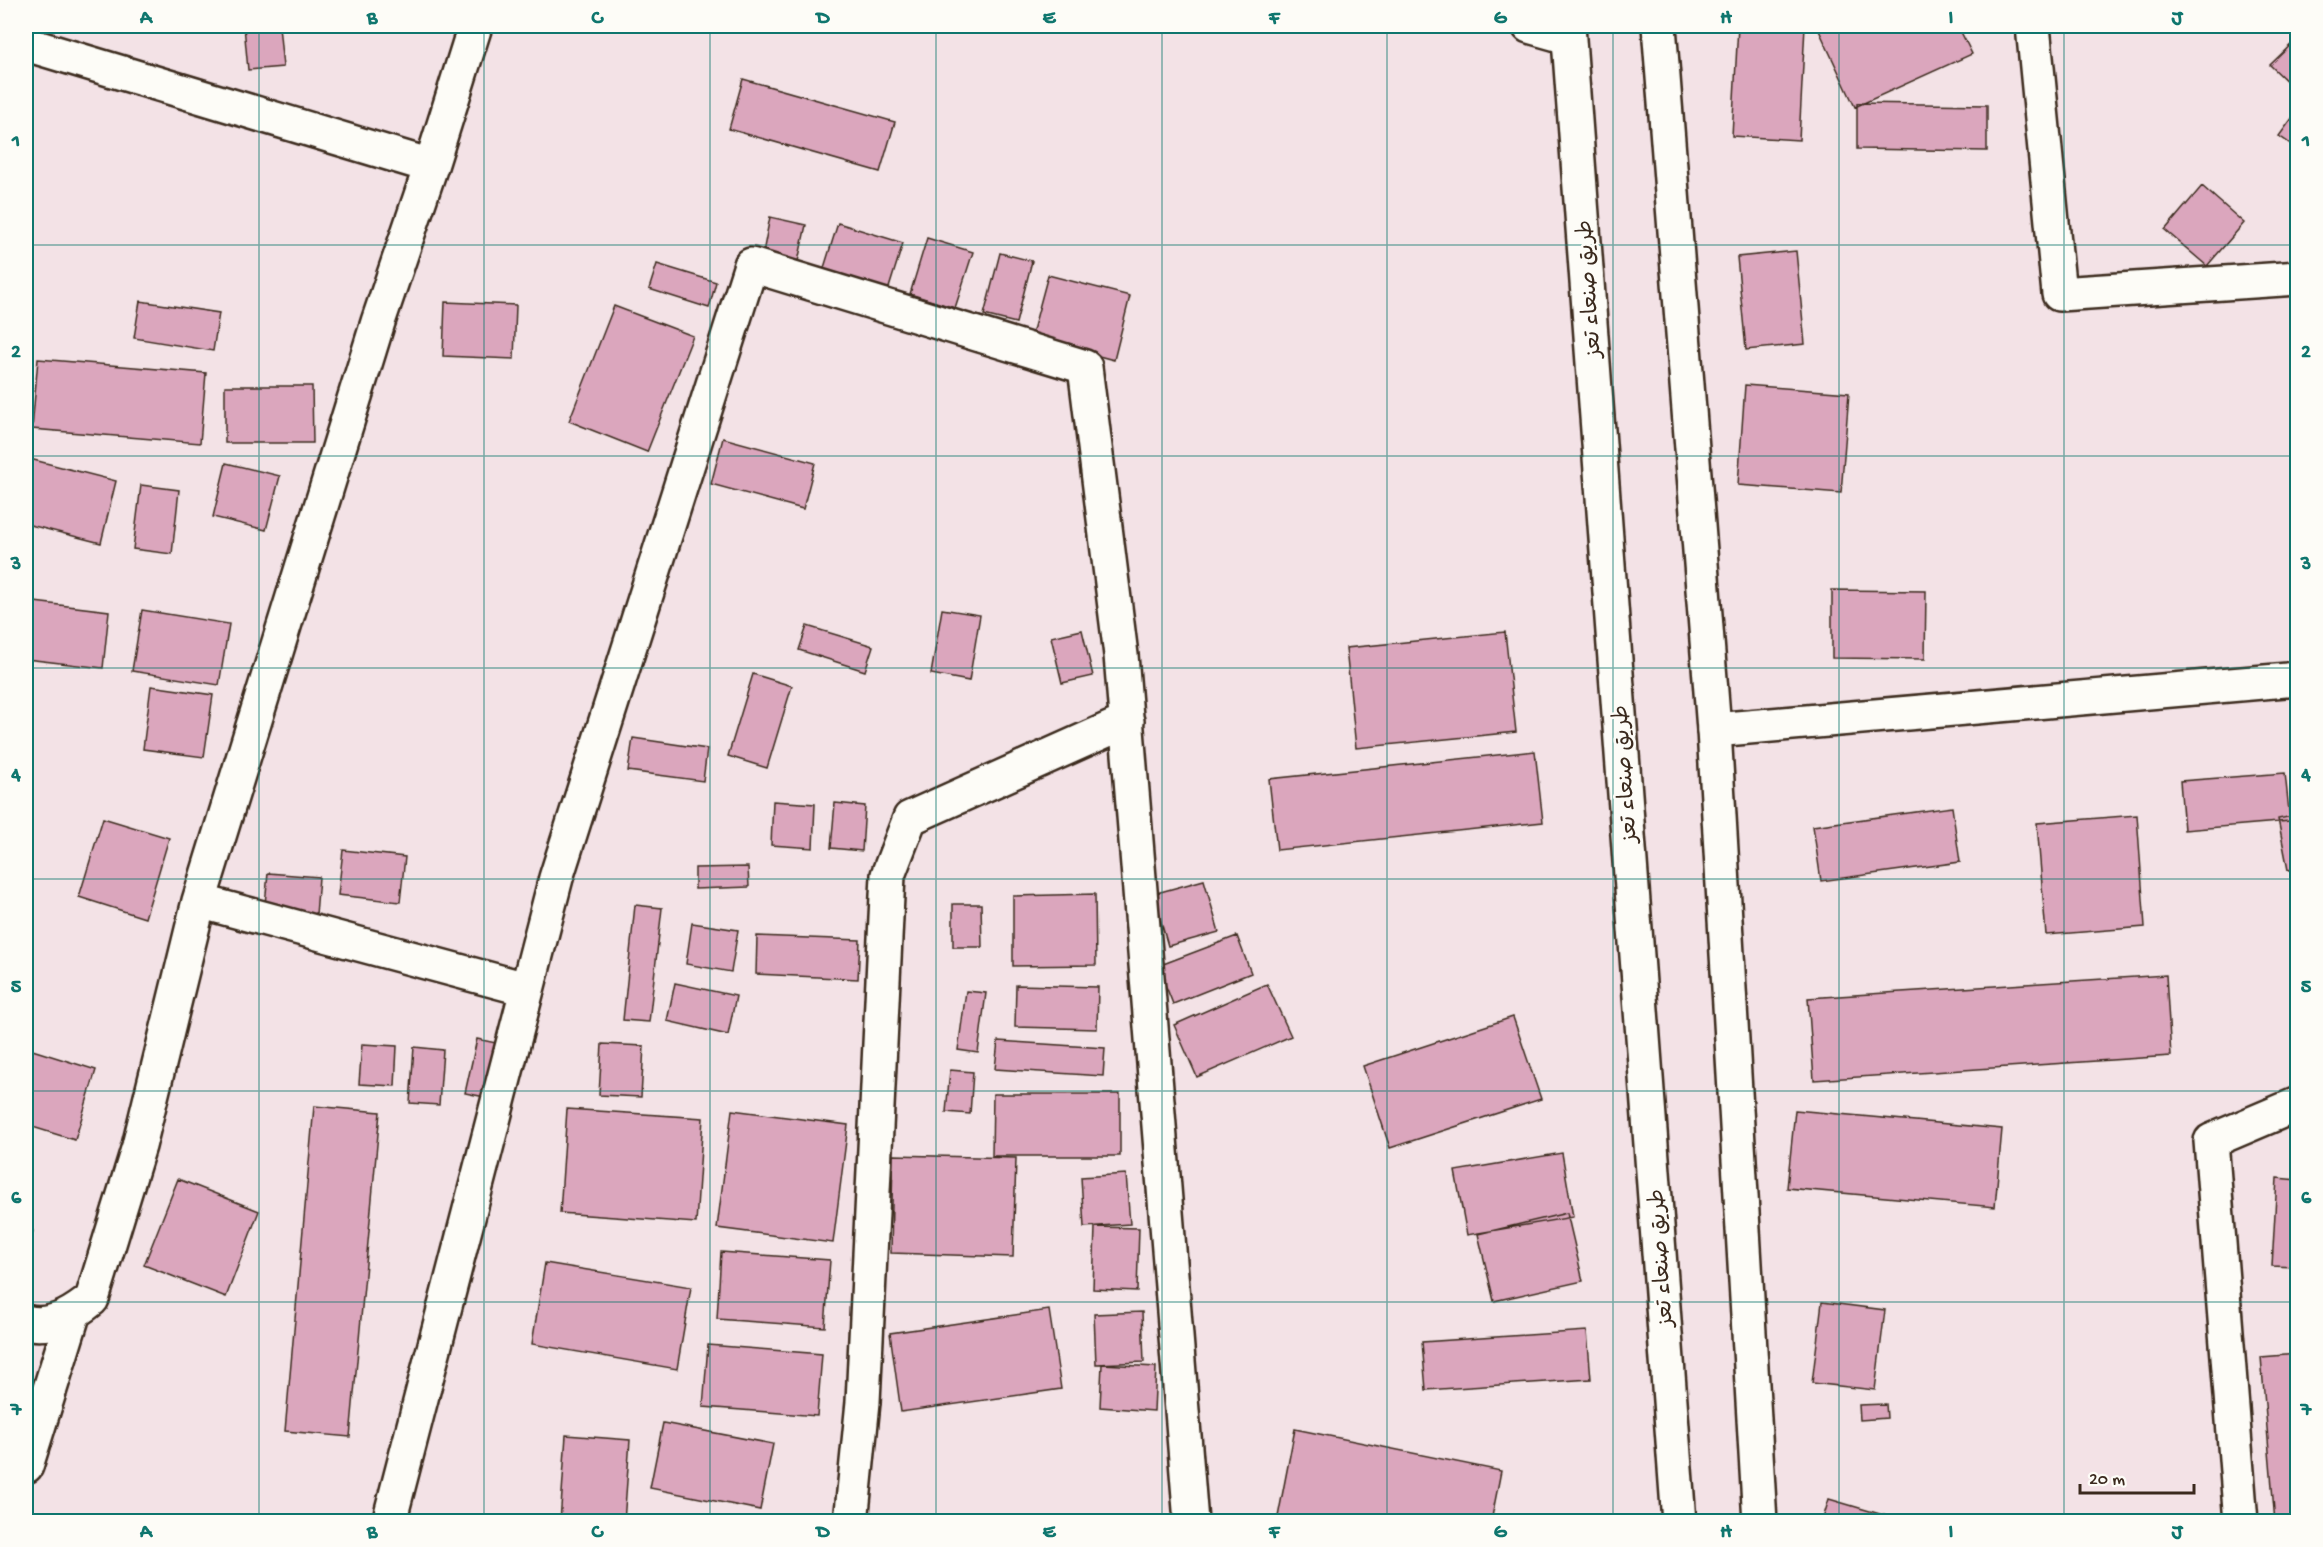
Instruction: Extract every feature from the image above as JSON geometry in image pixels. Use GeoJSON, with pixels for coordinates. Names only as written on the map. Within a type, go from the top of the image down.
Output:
{"type":"FeatureCollection","features":[{"type":"Feature","properties":{"kind":"main road"},"geometry":{"type":"LineString","coordinates":[[26,1322],[37,1325],[72,1315],[92,1299],[139,1146],[199,901],[378,322],[475,26]]}},
{"type":"Feature","properties":{"kind":"main road"},"geometry":{"type":"LineString","coordinates":[[1529,26],[1568,31]]}},
{"type":"Feature","properties":{"kind":"main road"},"geometry":{"type":"LineString","coordinates":[[1659,26],[1714,730],[1760,1521]]}},
{"type":"Feature","properties":{"kind":"main road"},"geometry":{"type":"LineString","coordinates":[[2033,26],[2059,294],[2298,278]]}},
{"type":"Feature","properties":{"kind":"main road","name":"طريق صنعاء تعز"},"geometry":{"type":"LineString","coordinates":[[1568,31],[1679,1521]]}},
{"type":"Feature","properties":{"kind":"main road"},"geometry":{"type":"LineString","coordinates":[[26,44],[431,166]]}},
{"type":"Feature","properties":{"kind":"main road"},"geometry":{"type":"LineString","coordinates":[[389,1521],[556,878],[751,265],[1085,367],[1121,655],[1191,1521]]}},
{"type":"Feature","properties":{"kind":"main road"},"geometry":{"type":"LineString","coordinates":[[1714,730],[2298,679]]}},
{"type":"Feature","properties":{"kind":"main road"},"geometry":{"type":"LineString","coordinates":[[851,1521],[863,1402],[888,875],[910,818],[1127,721]]}},
{"type":"Feature","properties":{"kind":"main road"},"geometry":{"type":"LineString","coordinates":[[199,901],[526,989]]}},
{"type":"Feature","properties":{"kind":"main road"},"geometry":{"type":"LineString","coordinates":[[2241,1521],[2211,1141],[2298,1104]]}},
{"type":"Feature","properties":{"kind":"main road"},"geometry":{"type":"LineString","coordinates":[[26,1466],[72,1315]]}},
{"type":"Feature","properties":{"kind":"building"},"geometry":{"type":"Polygon","coordinates":[[[244,26],[279,26],[283,67],[248,70],[244,26]]]}},
{"type":"Feature","properties":{"kind":"building"},"geometry":{"type":"Polygon","coordinates":[[[1738,26],[1805,26],[1799,140],[1732,136],[1738,26]]]}},
{"type":"Feature","properties":{"kind":"building"},"geometry":{"type":"Polygon","coordinates":[[[1817,26],[1958,26],[1972,54],[1855,107],[1817,26]]]}},
{"type":"Feature","properties":{"kind":"building"},"geometry":{"type":"Polygon","coordinates":[[[2298,38],[2298,83],[2293,87],[2270,65],[2298,38]]]}},
{"type":"Feature","properties":{"kind":"building"},"geometry":{"type":"Polygon","coordinates":[[[743,79],[895,122],[880,172],[729,129],[743,79]]]}},
{"type":"Feature","properties":{"kind":"building"},"geometry":{"type":"Polygon","coordinates":[[[1857,103],[1987,105],[1987,151],[1857,149],[1857,103]]]}},
{"type":"Feature","properties":{"kind":"building"},"geometry":{"type":"Polygon","coordinates":[[[2298,110],[2298,149],[2279,136],[2298,110]]]}},
{"type":"Feature","properties":{"kind":"building"},"geometry":{"type":"Polygon","coordinates":[[[2202,186],[2244,223],[2207,266],[2165,230],[2202,186]]]}},
{"type":"Feature","properties":{"kind":"building"},"geometry":{"type":"Polygon","coordinates":[[[770,217],[806,225],[795,275],[760,268],[770,217]]]}},
{"type":"Feature","properties":{"kind":"building"},"geometry":{"type":"Polygon","coordinates":[[[838,223],[903,243],[888,291],[823,271],[838,223]]]}},
{"type":"Feature","properties":{"kind":"building"},"geometry":{"type":"Polygon","coordinates":[[[927,238],[973,252],[955,308],[910,294],[927,238]]]}},
{"type":"Feature","properties":{"kind":"building"},"geometry":{"type":"Polygon","coordinates":[[[1796,251],[1805,344],[1746,350],[1737,257],[1796,251]]]}},
{"type":"Feature","properties":{"kind":"building"},"geometry":{"type":"Polygon","coordinates":[[[1000,253],[1032,261],[1016,323],[984,315],[1000,253]]]}},
{"type":"Feature","properties":{"kind":"building"},"geometry":{"type":"Polygon","coordinates":[[[657,264],[716,282],[709,308],[649,289],[657,264]]]}},
{"type":"Feature","properties":{"kind":"building"},"geometry":{"type":"Polygon","coordinates":[[[1048,275],[1130,296],[1114,360],[1031,338],[1048,275]]]}},
{"type":"Feature","properties":{"kind":"building"},"geometry":{"type":"Polygon","coordinates":[[[140,301],[219,313],[213,351],[134,338],[140,301]]]}},
{"type":"Feature","properties":{"kind":"building"},"geometry":{"type":"Polygon","coordinates":[[[445,302],[516,305],[514,359],[443,356],[445,302]]]}},
{"type":"Feature","properties":{"kind":"building"},"geometry":{"type":"Polygon","coordinates":[[[614,306],[693,336],[647,452],[569,421],[614,306]]]}},
{"type":"Feature","properties":{"kind":"building"},"geometry":{"type":"Polygon","coordinates":[[[38,359],[206,373],[200,443],[32,429],[38,359]]]}},
{"type":"Feature","properties":{"kind":"building"},"geometry":{"type":"Polygon","coordinates":[[[1745,385],[1849,393],[1841,493],[1738,485],[1745,385]]]}},
{"type":"Feature","properties":{"kind":"building"},"geometry":{"type":"Polygon","coordinates":[[[225,386],[312,386],[313,443],[225,443],[225,386]]]}},
{"type":"Feature","properties":{"kind":"building"},"geometry":{"type":"Polygon","coordinates":[[[723,438],[815,463],[803,509],[711,484],[723,438]]]}},
{"type":"Feature","properties":{"kind":"building"},"geometry":{"type":"Polygon","coordinates":[[[26,458],[116,481],[101,543],[26,524],[26,458]]]}},
{"type":"Feature","properties":{"kind":"building"},"geometry":{"type":"Polygon","coordinates":[[[226,463],[280,476],[266,530],[213,517],[226,463]]]}},
{"type":"Feature","properties":{"kind":"building"},"geometry":{"type":"Polygon","coordinates":[[[141,485],[179,490],[172,554],[133,549],[141,485]]]}},
{"type":"Feature","properties":{"kind":"building"},"geometry":{"type":"Polygon","coordinates":[[[1832,590],[1926,591],[1925,659],[1832,658],[1832,590]]]}},
{"type":"Feature","properties":{"kind":"building"},"geometry":{"type":"Polygon","coordinates":[[[26,601],[109,611],[103,668],[26,659],[26,601]]]}},
{"type":"Feature","properties":{"kind":"building"},"geometry":{"type":"Polygon","coordinates":[[[942,609],[980,615],[969,681],[931,674],[942,609]]]}},
{"type":"Feature","properties":{"kind":"building"},"geometry":{"type":"Polygon","coordinates":[[[142,610],[229,624],[219,685],[132,671],[142,610]]]}},
{"type":"Feature","properties":{"kind":"building"},"geometry":{"type":"Polygon","coordinates":[[[807,626],[873,646],[865,671],[799,650],[807,626]]]}},
{"type":"Feature","properties":{"kind":"building"},"geometry":{"type":"Polygon","coordinates":[[[1082,630],[1093,676],[1062,683],[1051,637],[1082,630]]]}},
{"type":"Feature","properties":{"kind":"building"},"geometry":{"type":"Polygon","coordinates":[[[1505,632],[1516,732],[1356,748],[1346,648],[1505,632]]]}},
{"type":"Feature","properties":{"kind":"building"},"geometry":{"type":"Polygon","coordinates":[[[753,674],[792,686],[767,768],[728,756],[753,674]]]}},
{"type":"Feature","properties":{"kind":"building"},"geometry":{"type":"Polygon","coordinates":[[[151,686],[213,695],[204,757],[143,749],[151,686]]]}},
{"type":"Feature","properties":{"kind":"building"},"geometry":{"type":"Polygon","coordinates":[[[633,738],[707,749],[703,781],[628,771],[633,738]]]}},
{"type":"Feature","properties":{"kind":"building"},"geometry":{"type":"Polygon","coordinates":[[[1535,751],[1543,822],[1277,850],[1269,779],[1535,751]]]}},
{"type":"Feature","properties":{"kind":"building"},"geometry":{"type":"Polygon","coordinates":[[[2285,773],[2290,821],[2184,830],[2180,781],[2285,773]]]}},
{"type":"Feature","properties":{"kind":"building"},"geometry":{"type":"Polygon","coordinates":[[[773,801],[815,804],[813,848],[771,845],[773,801]]]}},
{"type":"Feature","properties":{"kind":"building"},"geometry":{"type":"Polygon","coordinates":[[[835,803],[865,806],[862,851],[831,848],[835,803]]]}},
{"type":"Feature","properties":{"kind":"building"},"geometry":{"type":"Polygon","coordinates":[[[1952,807],[1960,862],[1821,881],[1813,826],[1952,807]]]}},
{"type":"Feature","properties":{"kind":"building"},"geometry":{"type":"Polygon","coordinates":[[[2137,815],[2145,927],[2046,935],[2037,823],[2137,815]]]}},
{"type":"Feature","properties":{"kind":"building"},"geometry":{"type":"Polygon","coordinates":[[[2298,815],[2298,868],[2288,870],[2278,819],[2298,815]]]}},
{"type":"Feature","properties":{"kind":"building"},"geometry":{"type":"Polygon","coordinates":[[[103,818],[169,838],[145,918],[79,897],[103,818]]]}},
{"type":"Feature","properties":{"kind":"building"},"geometry":{"type":"Polygon","coordinates":[[[343,850],[405,857],[400,902],[338,895],[343,850]]]}},
{"type":"Feature","properties":{"kind":"building"},"geometry":{"type":"Polygon","coordinates":[[[748,867],[749,887],[695,889],[695,868],[748,867]]]}},
{"type":"Feature","properties":{"kind":"building"},"geometry":{"type":"Polygon","coordinates":[[[268,873],[319,877],[314,940],[262,936],[268,873]]]}},
{"type":"Feature","properties":{"kind":"building"},"geometry":{"type":"Polygon","coordinates":[[[1204,880],[1219,932],[1168,946],[1153,894],[1204,880]]]}},
{"type":"Feature","properties":{"kind":"building"},"geometry":{"type":"Polygon","coordinates":[[[1095,894],[1096,965],[1013,966],[1013,896],[1095,894]]]}},
{"type":"Feature","properties":{"kind":"building"},"geometry":{"type":"Polygon","coordinates":[[[953,904],[981,904],[982,947],[953,947],[953,904]]]}},
{"type":"Feature","properties":{"kind":"building"},"geometry":{"type":"Polygon","coordinates":[[[635,905],[662,908],[649,1022],[623,1020],[635,905]]]}},
{"type":"Feature","properties":{"kind":"building"},"geometry":{"type":"Polygon","coordinates":[[[692,923],[738,930],[731,972],[686,964],[692,923]]]}},
{"type":"Feature","properties":{"kind":"building"},"geometry":{"type":"Polygon","coordinates":[[[757,936],[860,940],[858,979],[756,974],[757,936]]]}},
{"type":"Feature","properties":{"kind":"building"},"geometry":{"type":"Polygon","coordinates":[[[1237,936],[1251,973],[1173,1004],[1158,966],[1237,936]]]}},
{"type":"Feature","properties":{"kind":"building"},"geometry":{"type":"Polygon","coordinates":[[[2166,975],[2171,1056],[1814,1080],[1808,998],[2166,975]]]}},
{"type":"Feature","properties":{"kind":"building"},"geometry":{"type":"Polygon","coordinates":[[[675,983],[736,996],[728,1035],[667,1021],[675,983]]]}},
{"type":"Feature","properties":{"kind":"building"},"geometry":{"type":"Polygon","coordinates":[[[1267,984],[1291,1036],[1197,1077],[1174,1025],[1267,984]]]}},
{"type":"Feature","properties":{"kind":"building"},"geometry":{"type":"Polygon","coordinates":[[[1016,985],[1098,987],[1097,1029],[1015,1027],[1016,985]]]}},
{"type":"Feature","properties":{"kind":"building"},"geometry":{"type":"Polygon","coordinates":[[[966,991],[986,993],[978,1053],[958,1050],[966,991]]]}},
{"type":"Feature","properties":{"kind":"building"},"geometry":{"type":"Polygon","coordinates":[[[1513,1017],[1541,1099],[1390,1148],[1363,1066],[1513,1017]]]}},
{"type":"Feature","properties":{"kind":"building"},"geometry":{"type":"Polygon","coordinates":[[[477,1039],[496,1043],[485,1097],[465,1093],[477,1039]]]}},
{"type":"Feature","properties":{"kind":"building"},"geometry":{"type":"Polygon","coordinates":[[[998,1041],[1105,1048],[1103,1076],[995,1069],[998,1041]]]}},
{"type":"Feature","properties":{"kind":"building"},"geometry":{"type":"Polygon","coordinates":[[[362,1044],[397,1046],[395,1086],[359,1084],[362,1044]]]}},
{"type":"Feature","properties":{"kind":"building"},"geometry":{"type":"Polygon","coordinates":[[[602,1044],[644,1046],[641,1097],[599,1095],[602,1044]]]}},
{"type":"Feature","properties":{"kind":"building"},"geometry":{"type":"Polygon","coordinates":[[[414,1047],[443,1050],[439,1105],[410,1103],[414,1047]]]}},
{"type":"Feature","properties":{"kind":"building"},"geometry":{"type":"Polygon","coordinates":[[[26,1048],[96,1070],[75,1140],[26,1125],[26,1048]]]}},
{"type":"Feature","properties":{"kind":"building"},"geometry":{"type":"Polygon","coordinates":[[[950,1070],[973,1072],[970,1114],[946,1112],[950,1070]]]}},
{"type":"Feature","properties":{"kind":"building"},"geometry":{"type":"Polygon","coordinates":[[[993,1094],[1120,1094],[1120,1156],[992,1156],[993,1094]]]}},
{"type":"Feature","properties":{"kind":"building"},"geometry":{"type":"Polygon","coordinates":[[[314,1106],[380,1112],[350,1437],[285,1431],[314,1106]]]}},
{"type":"Feature","properties":{"kind":"building"},"geometry":{"type":"Polygon","coordinates":[[[567,1109],[703,1118],[696,1223],[560,1213],[567,1109]]]}},
{"type":"Feature","properties":{"kind":"building"},"geometry":{"type":"Polygon","coordinates":[[[732,1110],[848,1125],[833,1243],[717,1228],[732,1110]]]}},
{"type":"Feature","properties":{"kind":"building"},"geometry":{"type":"Polygon","coordinates":[[[1795,1110],[2002,1129],[1995,1207],[1787,1188],[1795,1110]]]}},
{"type":"Feature","properties":{"kind":"building"},"geometry":{"type":"Polygon","coordinates":[[[1562,1153],[1573,1217],[1467,1235],[1455,1171],[1562,1153]]]}},
{"type":"Feature","properties":{"kind":"building"},"geometry":{"type":"Polygon","coordinates":[[[893,1155],[1016,1158],[1013,1257],[891,1253],[893,1155]]]}},
{"type":"Feature","properties":{"kind":"building"},"geometry":{"type":"Polygon","coordinates":[[[1126,1174],[1130,1224],[1084,1227],[1081,1177],[1126,1174]]]}},
{"type":"Feature","properties":{"kind":"building"},"geometry":{"type":"Polygon","coordinates":[[[2277,1178],[2298,1180],[2298,1267],[2272,1266],[2277,1178]]]}},
{"type":"Feature","properties":{"kind":"building"},"geometry":{"type":"Polygon","coordinates":[[[178,1179],[259,1211],[226,1297],[144,1265],[178,1179]]]}},
{"type":"Feature","properties":{"kind":"building"},"geometry":{"type":"Polygon","coordinates":[[[1567,1213],[1583,1281],[1494,1301],[1478,1234],[1567,1213]]]}},
{"type":"Feature","properties":{"kind":"building"},"geometry":{"type":"Polygon","coordinates":[[[1095,1227],[1139,1228],[1137,1291],[1093,1289],[1095,1227]]]}},
{"type":"Feature","properties":{"kind":"building"},"geometry":{"type":"Polygon","coordinates":[[[26,1229],[33,1231],[26,1254],[26,1229]]]}},
{"type":"Feature","properties":{"kind":"building"},"geometry":{"type":"Polygon","coordinates":[[[721,1252],[830,1260],[825,1327],[717,1319],[721,1252]]]}},
{"type":"Feature","properties":{"kind":"building"},"geometry":{"type":"Polygon","coordinates":[[[545,1263],[691,1287],[677,1369],[532,1344],[545,1263]]]}},
{"type":"Feature","properties":{"kind":"building"},"geometry":{"type":"Polygon","coordinates":[[[1822,1302],[1885,1310],[1875,1390],[1812,1383],[1822,1302]]]}},
{"type":"Feature","properties":{"kind":"building"},"geometry":{"type":"Polygon","coordinates":[[[1049,1310],[1061,1389],[901,1412],[890,1333],[1049,1310]]]}},
{"type":"Feature","properties":{"kind":"building"},"geometry":{"type":"Polygon","coordinates":[[[1142,1312],[1144,1362],[1096,1364],[1094,1314],[1142,1312]]]}},
{"type":"Feature","properties":{"kind":"building"},"geometry":{"type":"Polygon","coordinates":[[[1587,1331],[1591,1379],[1426,1390],[1422,1342],[1587,1331]]]}},
{"type":"Feature","properties":{"kind":"building"},"geometry":{"type":"Polygon","coordinates":[[[708,1345],[822,1354],[817,1416],[703,1407],[708,1345]]]}},
{"type":"Feature","properties":{"kind":"building"},"geometry":{"type":"Polygon","coordinates":[[[2298,1354],[2298,1522],[2275,1522],[2261,1357],[2298,1354]]]}},
{"type":"Feature","properties":{"kind":"building"},"geometry":{"type":"Polygon","coordinates":[[[1102,1364],[1156,1367],[1154,1411],[1100,1407],[1102,1364]]]}},
{"type":"Feature","properties":{"kind":"building"},"geometry":{"type":"Polygon","coordinates":[[[1886,1404],[1887,1418],[1860,1420],[1859,1405],[1886,1404]]]}},
{"type":"Feature","properties":{"kind":"building"},"geometry":{"type":"Polygon","coordinates":[[[663,1423],[773,1444],[760,1510],[650,1488],[663,1423]]]}},
{"type":"Feature","properties":{"kind":"building"},"geometry":{"type":"Polygon","coordinates":[[[1295,1429],[1501,1471],[1491,1522],[1277,1522],[1295,1429]]]}},
{"type":"Feature","properties":{"kind":"building"},"geometry":{"type":"Polygon","coordinates":[[[566,1435],[630,1440],[624,1522],[560,1522],[566,1435]]]}},
{"type":"Feature","properties":{"kind":"building"},"geometry":{"type":"Polygon","coordinates":[[[1829,1499],[1907,1522],[1822,1522],[1829,1499]]]}}]}
